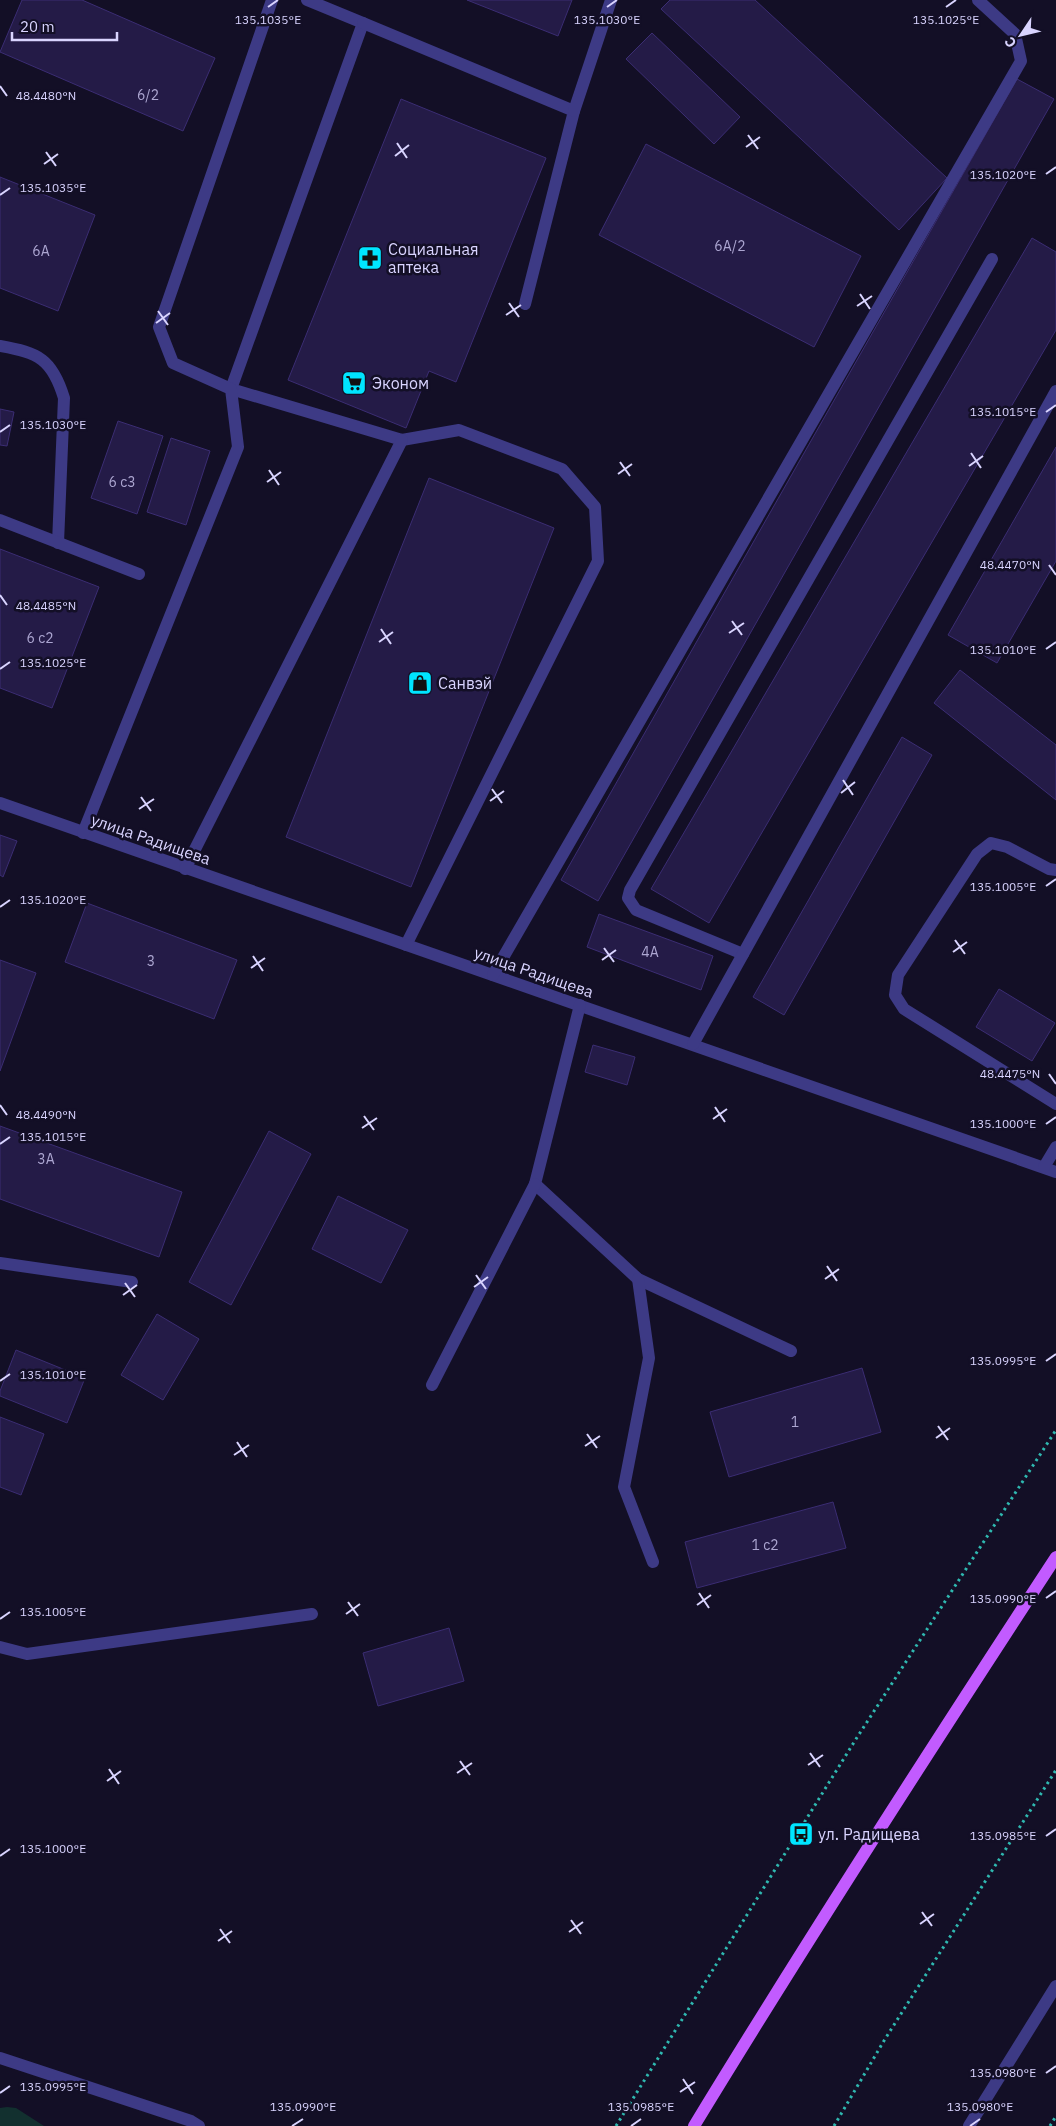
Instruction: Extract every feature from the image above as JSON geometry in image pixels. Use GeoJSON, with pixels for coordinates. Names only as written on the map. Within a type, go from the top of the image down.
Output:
{"type":"FeatureCollection","features":[{"type":"Feature","properties":{"kind":"main road"},"geometry":{"type":"LineString","coordinates":[[694,2126],[745,2042],[952,1716],[1056,1557]]}},
{"type":"Feature","properties":{"kind":"street"},"geometry":{"type":"LineString","coordinates":[[272,0],[159,327],[173,363],[231,389],[402,440],[459,430],[562,469],[595,507],[598,561],[406,945]]}},
{"type":"Feature","properties":{"kind":"street"},"geometry":{"type":"LineString","coordinates":[[307,0],[574,111]]}},
{"type":"Feature","properties":{"kind":"street"},"geometry":{"type":"LineString","coordinates":[[525,304],[574,111],[611,0]]}},
{"type":"Feature","properties":{"kind":"street"},"geometry":{"type":"LineString","coordinates":[[493,975],[1021,61],[1015,34],[978,0]]}},
{"type":"Feature","properties":{"kind":"street"},"geometry":{"type":"LineString","coordinates":[[83,833],[238,446],[231,389],[363,23]]}},
{"type":"Feature","properties":{"kind":"street"},"geometry":{"type":"LineString","coordinates":[[743,954],[636,910],[628,898],[630,890],[992,259]]}},
{"type":"Feature","properties":{"kind":"street"},"geometry":{"type":"LineString","coordinates":[[0,346],[29,351],[48,364],[58,378],[64,398],[58,543]]}},
{"type":"Feature","properties":{"kind":"street"},"geometry":{"type":"LineString","coordinates":[[693,1044],[1056,391]]}},
{"type":"Feature","properties":{"kind":"street"},"geometry":{"type":"LineString","coordinates":[[185,869],[402,440]]}},
{"type":"Feature","properties":{"kind":"street"},"geometry":{"type":"LineString","coordinates":[[0,520],[139,574]]}},
{"type":"Feature","properties":{"kind":"street","name":"улица Радищева"},"geometry":{"type":"LineString","coordinates":[[0,804],[1044,1166],[1056,1172]]}},
{"type":"Feature","properties":{"kind":"street"},"geometry":{"type":"LineString","coordinates":[[1056,870],[1049,870],[1007,847],[991,843],[977,854],[898,975],[895,995],[904,1009],[1056,1104]]}},
{"type":"Feature","properties":{"kind":"street"},"geometry":{"type":"LineString","coordinates":[[432,1385],[535,1184],[580,1005]]}},
{"type":"Feature","properties":{"kind":"street"},"geometry":{"type":"LineString","coordinates":[[1044,1166],[1056,1147]]}},
{"type":"Feature","properties":{"kind":"street"},"geometry":{"type":"LineString","coordinates":[[535,1184],[638,1278],[791,1351]]}},
{"type":"Feature","properties":{"kind":"street"},"geometry":{"type":"LineString","coordinates":[[0,1263],[132,1282]]}},
{"type":"Feature","properties":{"kind":"street"},"geometry":{"type":"LineString","coordinates":[[638,1278],[649,1358],[624,1487],[653,1562]]}},
{"type":"Feature","properties":{"kind":"street"},"geometry":{"type":"LineString","coordinates":[[0,1648],[27,1654],[312,1614]]}},
{"type":"Feature","properties":{"kind":"street"},"geometry":{"type":"LineString","coordinates":[[969,2126],[1056,1986]]}},
{"type":"Feature","properties":{"kind":"street"},"geometry":{"type":"LineString","coordinates":[[0,2058],[191,2121],[199,2126]]}},
{"type":"Feature","properties":{"kind":"path"},"geometry":{"type":"LineString","coordinates":[[616,2126],[856,1739],[1056,1430]]}},
{"type":"Feature","properties":{"kind":"path"},"geometry":{"type":"LineString","coordinates":[[834,2126],[886,2039],[1056,1770]]}},
{"type":"Feature","properties":{"kind":"path"},"geometry":{"type":"LineString","coordinates":[[1050,2126],[1056,2116]]}},
{"type":"Feature","properties":{"kind":"green space"},"geometry":{"type":"Polygon","coordinates":[[[0,2108],[16,2108],[44,2126],[0,2126],[0,2108]]]}},
{"type":"Feature","properties":{"kind":"building"},"geometry":{"type":"Polygon","coordinates":[[[22,0],[82,0],[215,58],[183,131],[0,52],[22,0]]]}},
{"type":"Feature","properties":{"kind":"building"},"geometry":{"type":"Polygon","coordinates":[[[467,0],[572,0],[558,36],[467,0]]]}},
{"type":"Feature","properties":{"kind":"building"},"geometry":{"type":"Polygon","coordinates":[[[670,0],[755,0],[947,178],[899,230],[661,9],[670,0]]]}},
{"type":"Feature","properties":{"kind":"building"},"geometry":{"type":"Polygon","coordinates":[[[652,33],[740,117],[714,144],[626,59],[652,33]]]}},
{"type":"Feature","properties":{"kind":"building"},"geometry":{"type":"Polygon","coordinates":[[[1017,79],[1054,99],[598,901],[561,880],[1017,79]]]}},
{"type":"Feature","properties":{"kind":"building"},"geometry":{"type":"Polygon","coordinates":[[[401,99],[546,158],[456,382],[429,371],[406,428],[288,380],[401,99]]]}},
{"type":"Feature","properties":{"kind":"building"},"geometry":{"type":"Polygon","coordinates":[[[646,144],[861,256],[814,347],[599,235],[646,144]]]}},
{"type":"Feature","properties":{"kind":"building"},"geometry":{"type":"Polygon","coordinates":[[[0,177],[95,215],[58,311],[0,288],[0,177]]]}},
{"type":"Feature","properties":{"kind":"building"},"geometry":{"type":"Polygon","coordinates":[[[1032,238],[1056,252],[1056,330],[709,923],[651,889],[1032,238]]]}},
{"type":"Feature","properties":{"kind":"building"},"geometry":{"type":"Polygon","coordinates":[[[0,409],[14,412],[7,446],[0,445],[0,409]]]}},
{"type":"Feature","properties":{"kind":"building"},"geometry":{"type":"Polygon","coordinates":[[[118,421],[163,436],[137,514],[91,498],[118,421]]]}},
{"type":"Feature","properties":{"kind":"building"},"geometry":{"type":"Polygon","coordinates":[[[171,438],[210,451],[186,525],[147,512],[171,438]]]}},
{"type":"Feature","properties":{"kind":"building"},"geometry":{"type":"Polygon","coordinates":[[[1056,447],[1056,561],[997,663],[948,635],[1056,447]]]}},
{"type":"Feature","properties":{"kind":"building","name":"Санвэй"},"geometry":{"type":"Polygon","coordinates":[[[429,478],[554,528],[411,887],[286,837],[429,478]]]}},
{"type":"Feature","properties":{"kind":"building"},"geometry":{"type":"Polygon","coordinates":[[[0,549],[99,587],[52,708],[0,688],[0,549]]]}},
{"type":"Feature","properties":{"kind":"building"},"geometry":{"type":"Polygon","coordinates":[[[960,670],[1056,745],[1056,800],[934,703],[960,670]]]}},
{"type":"Feature","properties":{"kind":"building"},"geometry":{"type":"Polygon","coordinates":[[[902,737],[932,755],[784,1015],[753,997],[902,737]]]}},
{"type":"Feature","properties":{"kind":"building"},"geometry":{"type":"Polygon","coordinates":[[[0,835],[17,841],[3,877],[0,875],[0,835]]]}},
{"type":"Feature","properties":{"kind":"building"},"geometry":{"type":"Polygon","coordinates":[[[87,903],[237,960],[214,1019],[65,962],[87,903]]]}},
{"type":"Feature","properties":{"kind":"building"},"geometry":{"type":"Polygon","coordinates":[[[599,914],[713,956],[701,990],[587,947],[599,914]]]}},
{"type":"Feature","properties":{"kind":"building"},"geometry":{"type":"Polygon","coordinates":[[[0,960],[36,973],[0,1071],[0,960]]]}},
{"type":"Feature","properties":{"kind":"building"},"geometry":{"type":"Polygon","coordinates":[[[999,989],[1055,1023],[1032,1061],[976,1027],[999,989]]]}},
{"type":"Feature","properties":{"kind":"building"},"geometry":{"type":"Polygon","coordinates":[[[593,1045],[635,1057],[627,1085],[585,1072],[593,1045]]]}},
{"type":"Feature","properties":{"kind":"building"},"geometry":{"type":"Polygon","coordinates":[[[0,1126],[182,1192],[159,1257],[0,1199],[0,1126]]]}},
{"type":"Feature","properties":{"kind":"building"},"geometry":{"type":"Polygon","coordinates":[[[269,1131],[311,1154],[231,1305],[189,1282],[269,1131]]]}},
{"type":"Feature","properties":{"kind":"building"},"geometry":{"type":"Polygon","coordinates":[[[338,1196],[408,1230],[381,1283],[312,1249],[338,1196]]]}},
{"type":"Feature","properties":{"kind":"building"},"geometry":{"type":"Polygon","coordinates":[[[157,1314],[199,1339],[163,1400],[121,1375],[157,1314]]]}},
{"type":"Feature","properties":{"kind":"building"},"geometry":{"type":"Polygon","coordinates":[[[16,1350],[85,1378],[67,1423],[0,1396],[0,1391],[16,1350]]]}},
{"type":"Feature","properties":{"kind":"building"},"geometry":{"type":"Polygon","coordinates":[[[862,1368],[881,1432],[729,1477],[710,1412],[862,1368]]]}},
{"type":"Feature","properties":{"kind":"building"},"geometry":{"type":"Polygon","coordinates":[[[0,1417],[44,1434],[21,1495],[0,1487],[0,1417]]]}},
{"type":"Feature","properties":{"kind":"building"},"geometry":{"type":"Polygon","coordinates":[[[833,1502],[846,1548],[697,1588],[685,1542],[833,1502]]]}},
{"type":"Feature","properties":{"kind":"building"},"geometry":{"type":"Polygon","coordinates":[[[449,1628],[464,1681],[378,1706],[363,1653],[449,1628]]]}},
{"type":"Feature","properties":{"kind":"place","name":"Социальная аптека"},"geometry":{"type":"Point","coordinates":[370,258]}},
{"type":"Feature","properties":{"kind":"place","name":"Эконом"},"geometry":{"type":"Point","coordinates":[354,383]}},
{"type":"Feature","properties":{"kind":"place","name":"Санвэй"},"geometry":{"type":"Point","coordinates":[420,683]}},
{"type":"Feature","properties":{"kind":"place","name":"ул. Радищева"},"geometry":{"type":"Point","coordinates":[801,1834]}}]}
